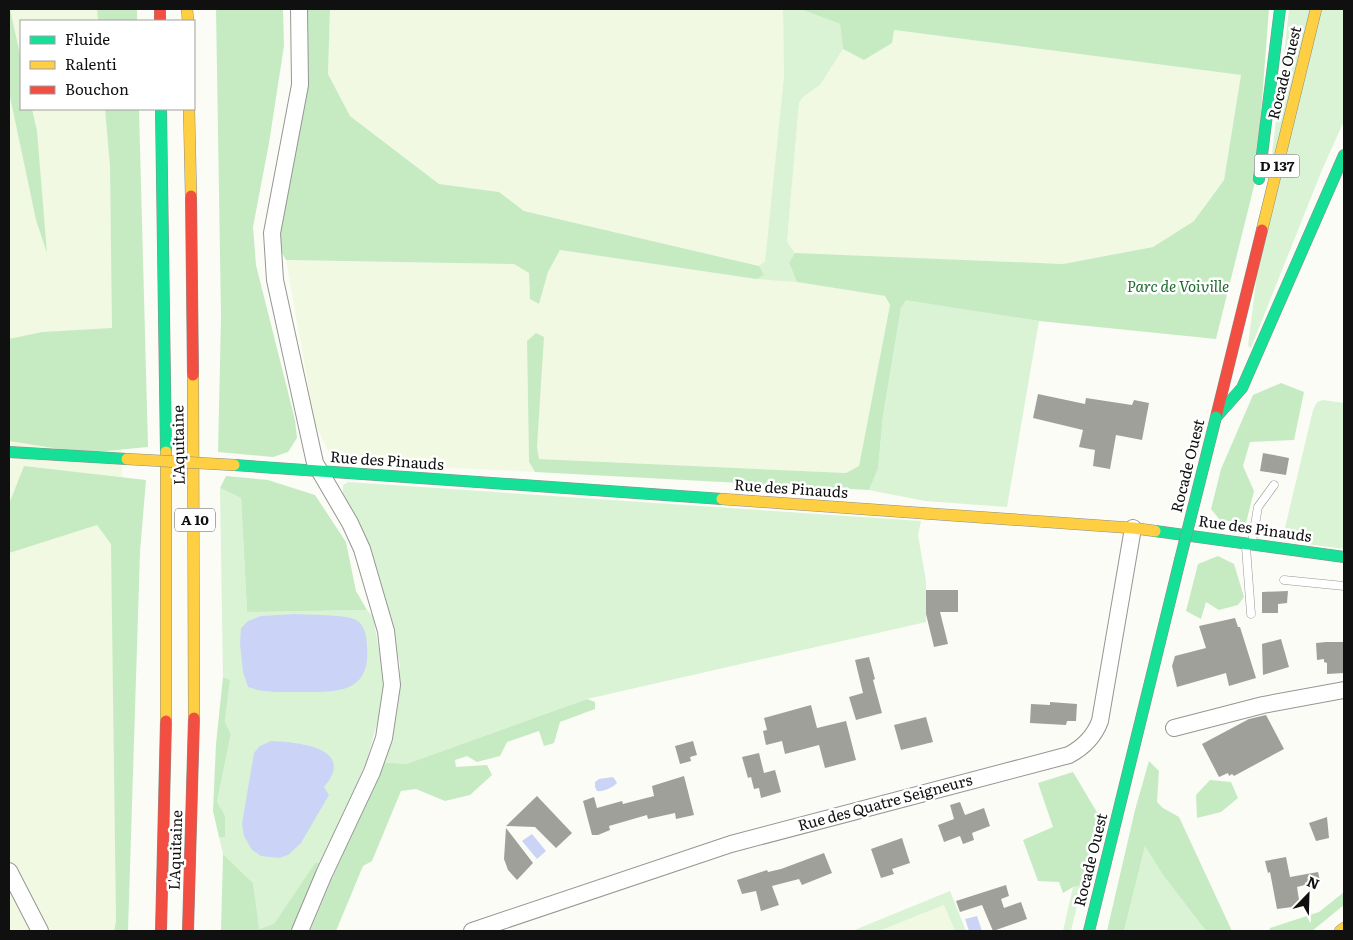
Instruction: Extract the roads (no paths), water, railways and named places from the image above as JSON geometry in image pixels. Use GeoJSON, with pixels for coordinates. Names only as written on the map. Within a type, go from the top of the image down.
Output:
{"type":"FeatureCollection","features":[{"type":"Feature","properties":{"kind":"main road","name":"D 137"},"geometry":{"type":"LineString","coordinates":[[1258,186],[1269,112],[1280,9]]}},
{"type":"Feature","properties":{"kind":"main road","name":"Rocade Ouest"},"geometry":{"type":"LineString","coordinates":[[1089,931],[1316,9]]}},
{"type":"Feature","properties":{"kind":"main road","name":"L'Aquitaine"},"geometry":{"type":"LineString","coordinates":[[161,110],[166,582],[161,931]]}},
{"type":"Feature","properties":{"kind":"main road","name":"L'Aquitaine"},"geometry":{"type":"LineString","coordinates":[[188,931],[196,591],[189,110]]}},
{"type":"Feature","properties":{"kind":"main road"},"geometry":{"type":"LineString","coordinates":[[1216,417],[1242,388],[1344,156]]}},
{"type":"Feature","properties":{"kind":"main road"},"geometry":{"type":"LineString","coordinates":[[1239,322],[1246,249]]}},
{"type":"Feature","properties":{"kind":"main road","name":"Rue des Pinauds"},"geometry":{"type":"LineString","coordinates":[[9,452],[234,465],[1134,528],[1344,557]]}},
{"type":"Feature","properties":{"kind":"main road"},"geometry":{"type":"LineString","coordinates":[[1340,931],[1344,928]]}},
{"type":"Feature","properties":{"kind":"street"},"geometry":{"type":"LineString","coordinates":[[298,9],[300,85],[272,233],[275,280],[315,463],[350,523],[362,549],[386,631],[392,685],[384,738],[372,772],[324,874],[300,931]]}},
{"type":"Feature","properties":{"kind":"street","name":"Rue des Quatre Seigneurs"},"geometry":{"type":"LineString","coordinates":[[472,931],[731,844],[1069,755],[1080,749],[1092,736],[1100,721],[1134,528]]}},
{"type":"Feature","properties":{"kind":"street"},"geometry":{"type":"LineString","coordinates":[[1174,728],[1263,705],[1344,690]]}},
{"type":"Feature","properties":{"kind":"street"},"geometry":{"type":"LineString","coordinates":[[9,871],[40,931]]}},
{"type":"Feature","properties":{"kind":"lane"},"geometry":{"type":"LineString","coordinates":[[1251,614],[1249,543],[1258,506],[1274,485]]}},
{"type":"Feature","properties":{"kind":"lane"},"geometry":{"type":"LineString","coordinates":[[1284,580],[1344,586]]}},
{"type":"Feature","properties":{"kind":"water"},"geometry":{"type":"Polygon","coordinates":[[[295,614],[344,617],[359,622],[366,636],[367,663],[363,675],[356,683],[347,688],[324,692],[272,692],[248,687],[243,672],[240,644],[241,628],[248,621],[261,616],[295,614]]]}},
{"type":"Feature","properties":{"kind":"water"},"geometry":{"type":"Polygon","coordinates":[[[271,741],[296,743],[320,750],[329,756],[334,764],[332,774],[324,787],[329,795],[301,843],[288,855],[279,858],[261,856],[252,850],[244,836],[242,824],[254,753],[260,746],[271,741]]]}},
{"type":"Feature","properties":{"kind":"water"},"geometry":{"type":"Polygon","coordinates":[[[612,777],[617,783],[602,791],[597,791],[595,782],[599,779],[612,777]]]}},
{"type":"Feature","properties":{"kind":"water"},"geometry":{"type":"Polygon","coordinates":[[[532,834],[546,851],[537,859],[522,841],[532,834]]]}},
{"type":"Feature","properties":{"kind":"water"},"geometry":{"type":"Polygon","coordinates":[[[977,916],[982,931],[969,931],[965,919],[977,916]]]}},
{"type":"Feature","properties":{"kind":"park label","name":"Parc de Voiville"},"geometry":{"type":"Point","coordinates":[1178,287]}}]}
